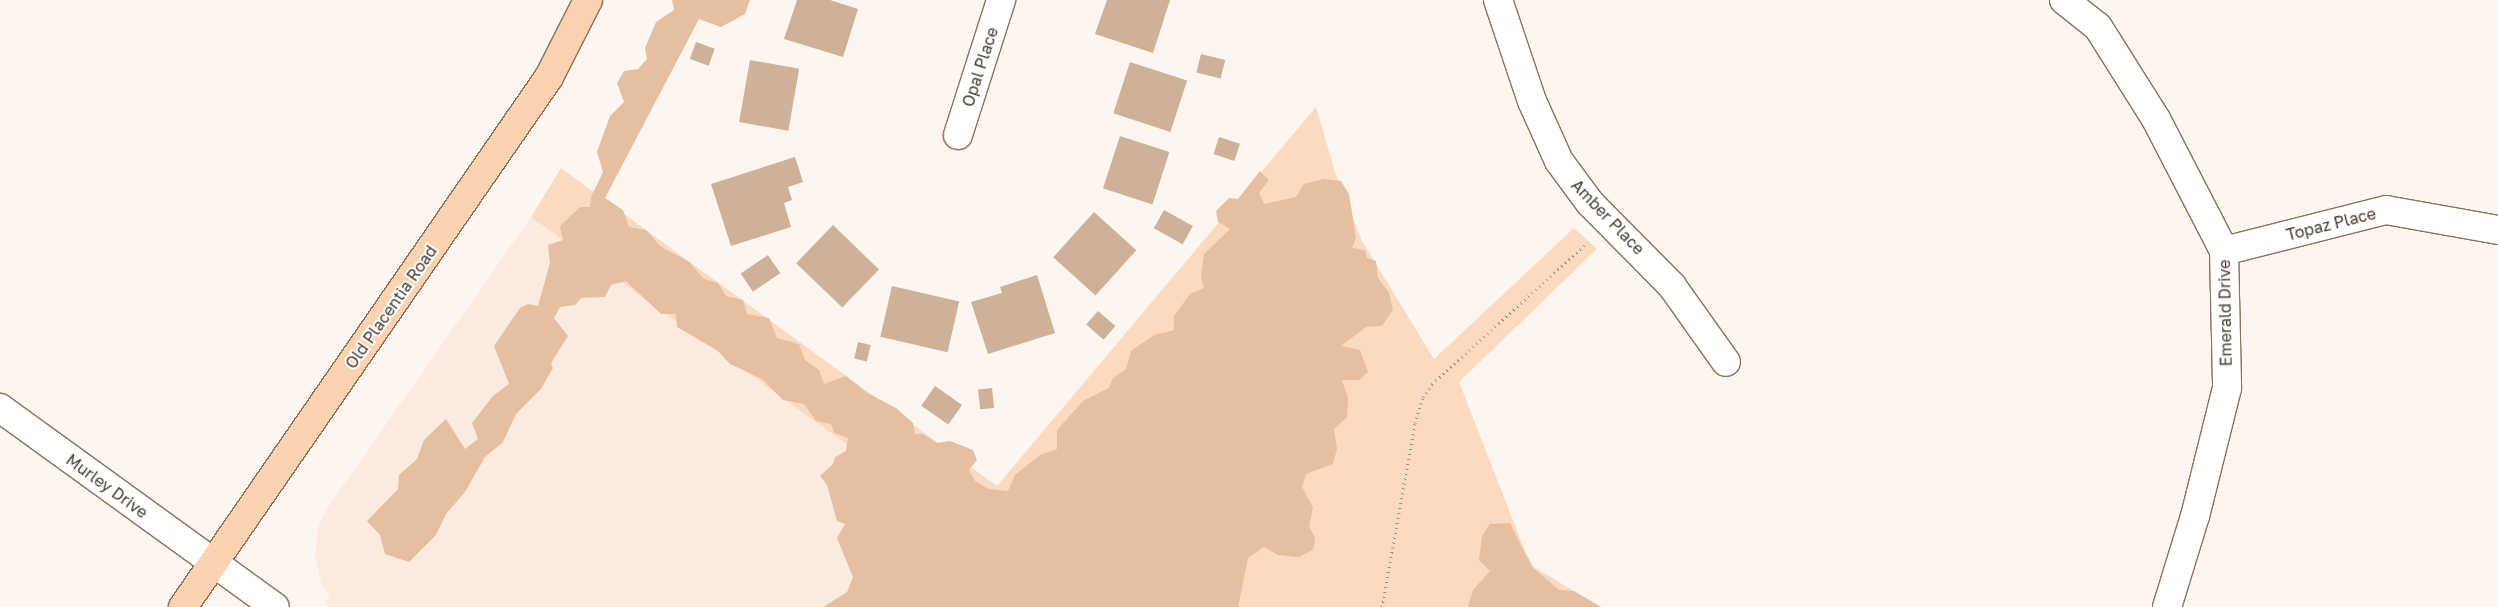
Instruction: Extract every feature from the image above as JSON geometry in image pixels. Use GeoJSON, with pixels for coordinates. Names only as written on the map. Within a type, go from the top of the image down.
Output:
{"type":"FeatureCollection","features":[{"type":"Feature","properties":{"kind":"main road","name":"Old Placentia Road"},"geometry":{"type":"LineString","coordinates":[[183,607],[549,77],[588,0]]}},
{"type":"Feature","properties":{"kind":"street","name":"Opal Place"},"geometry":{"type":"LineString","coordinates":[[958,135],[1001,0]]}},
{"type":"Feature","properties":{"kind":"street","name":"Amber Place"},"geometry":{"type":"LineString","coordinates":[[1498,0],[1544,131],[1574,184],[1672,286],[1726,362]]}},
{"type":"Feature","properties":{"kind":"street","name":"Emerald Drive"},"geometry":{"type":"LineString","coordinates":[[2064,0],[2098,27],[2104,35],[2156,119],[2224,251],[2227,388],[2195,516],[2167,607]]}},
{"type":"Feature","properties":{"kind":"street","name":"Topaz Place"},"geometry":{"type":"LineString","coordinates":[[2224,251],[2386,210],[2498,230]]}},
{"type":"Feature","properties":{"kind":"street","name":"Murley Drive"},"geometry":{"type":"LineString","coordinates":[[0,408],[214,564]]}},
{"type":"Feature","properties":{"kind":"street"},"geometry":{"type":"LineString","coordinates":[[214,564],[275,607]]}},
{"type":"Feature","properties":{"kind":"path"},"geometry":{"type":"LineString","coordinates":[[1382,607],[1423,397],[1432,384],[1609,222]]}},
{"type":"Feature","properties":{"kind":"shaded area"},"geometry":{"type":"Polygon","coordinates":[[[672,0],[750,0],[745,14],[721,27],[699,19],[605,198],[623,210],[629,227],[646,230],[660,246],[689,262],[704,279],[718,283],[726,296],[743,300],[747,314],[769,318],[777,338],[799,344],[805,360],[819,370],[824,384],[846,376],[867,393],[896,408],[913,423],[915,434],[923,434],[937,443],[950,441],[973,450],[977,460],[969,470],[975,481],[989,489],[1008,491],[1015,475],[1040,455],[1057,449],[1057,430],[1083,401],[1109,388],[1113,378],[1126,369],[1131,351],[1154,335],[1174,330],[1174,316],[1190,294],[1204,288],[1201,277],[1204,254],[1230,229],[1218,222],[1216,211],[1229,198],[1238,199],[1260,171],[1269,180],[1259,193],[1264,204],[1296,197],[1304,184],[1324,179],[1341,181],[1349,194],[1356,238],[1352,248],[1365,250],[1367,258],[1376,261],[1378,278],[1389,293],[1393,310],[1382,326],[1366,327],[1341,346],[1360,350],[1368,372],[1359,380],[1342,380],[1348,398],[1347,417],[1334,429],[1337,449],[1333,464],[1306,474],[1302,487],[1313,508],[1309,526],[1315,538],[1313,550],[1299,557],[1278,555],[1264,547],[1248,558],[1238,607],[823,607],[847,592],[853,577],[837,538],[845,524],[837,521],[827,485],[820,476],[833,464],[835,457],[846,451],[848,438],[834,433],[831,424],[816,421],[804,404],[783,400],[762,379],[730,364],[718,351],[677,327],[676,314],[661,314],[626,281],[611,285],[605,297],[581,298],[575,305],[560,307],[554,318],[568,336],[551,363],[553,368],[541,389],[516,414],[503,442],[485,457],[465,492],[446,514],[436,535],[409,562],[385,554],[380,535],[367,521],[398,489],[399,475],[417,459],[424,440],[446,419],[465,449],[478,439],[472,423],[493,396],[509,384],[494,346],[520,308],[528,304],[538,306],[550,263],[548,245],[563,240],[560,226],[580,207],[590,207],[591,197],[603,172],[597,152],[610,116],[624,102],[617,83],[624,71],[638,69],[647,59],[645,48],[656,22],[674,10],[672,0]]]}},
{"type":"Feature","properties":{"kind":"shaded area"},"geometry":{"type":"Polygon","coordinates":[[[1316,107],[1335,172],[1362,241],[1434,359],[1574,228],[1597,249],[1459,382],[1525,551],[1534,567],[1600,607],[924,607],[969,532],[531,217],[561,168],[997,486],[1316,107]]]}},
{"type":"Feature","properties":{"kind":"shaded area"},"geometry":{"type":"Polygon","coordinates":[[[531,217],[970,532],[924,607],[329,607],[325,602],[330,597],[322,586],[315,555],[319,524],[326,510],[531,217]]]}},
{"type":"Feature","properties":{"kind":"shaded area"},"geometry":{"type":"Polygon","coordinates":[[[1510,523],[1532,567],[1559,590],[1574,591],[1601,607],[1468,607],[1473,590],[1490,571],[1479,560],[1482,536],[1490,524],[1510,523]]]}},
{"type":"Feature","properties":{"kind":"building"},"geometry":{"type":"Polygon","coordinates":[[[797,0],[830,0],[858,9],[843,57],[784,39],[797,0]]]}},
{"type":"Feature","properties":{"kind":"building"},"geometry":{"type":"Polygon","coordinates":[[[1107,0],[1170,0],[1153,53],[1095,34],[1107,0]]]}},
{"type":"Feature","properties":{"kind":"building"},"geometry":{"type":"Polygon","coordinates":[[[696,42],[715,49],[709,66],[690,59],[696,42]]]}},
{"type":"Feature","properties":{"kind":"building"},"geometry":{"type":"Polygon","coordinates":[[[1201,54],[1225,60],[1221,78],[1196,72],[1201,54]]]}},
{"type":"Feature","properties":{"kind":"building"},"geometry":{"type":"Polygon","coordinates":[[[750,60],[799,69],[788,131],[739,122],[750,60]]]}},
{"type":"Feature","properties":{"kind":"building"},"geometry":{"type":"Polygon","coordinates":[[[1130,62],[1187,81],[1170,132],[1113,113],[1130,62]]]}},
{"type":"Feature","properties":{"kind":"building"},"geometry":{"type":"Polygon","coordinates":[[[1120,136],[1169,152],[1152,204],[1103,188],[1120,136]]]}},
{"type":"Feature","properties":{"kind":"building"},"geometry":{"type":"Polygon","coordinates":[[[1219,137],[1240,144],[1234,161],[1213,154],[1219,137]]]}},
{"type":"Feature","properties":{"kind":"building"},"geometry":{"type":"Polygon","coordinates":[[[795,157],[803,182],[788,187],[792,200],[784,203],[791,227],[731,246],[711,184],[795,157]]]}},
{"type":"Feature","properties":{"kind":"building"},"geometry":{"type":"Polygon","coordinates":[[[1164,210],[1193,226],[1183,244],[1154,228],[1164,210]]]}},
{"type":"Feature","properties":{"kind":"building"},"geometry":{"type":"Polygon","coordinates":[[[1094,212],[1136,250],[1096,295],[1053,257],[1094,212]]]}},
{"type":"Feature","properties":{"kind":"building"},"geometry":{"type":"Polygon","coordinates":[[[833,225],[879,269],[842,308],[796,263],[833,225]]]}},
{"type":"Feature","properties":{"kind":"building"},"geometry":{"type":"Polygon","coordinates":[[[768,255],[780,273],[753,292],[741,273],[768,255]]]}},
{"type":"Feature","properties":{"kind":"building"},"geometry":{"type":"Polygon","coordinates":[[[1037,275],[1055,333],[988,354],[971,302],[1002,293],[1000,287],[1037,275]]]}},
{"type":"Feature","properties":{"kind":"building"},"geometry":{"type":"Polygon","coordinates":[[[892,286],[959,302],[948,352],[880,337],[892,286]]]}},
{"type":"Feature","properties":{"kind":"building"},"geometry":{"type":"Polygon","coordinates":[[[1098,311],[1115,326],[1104,340],[1086,325],[1098,311]]]}},
{"type":"Feature","properties":{"kind":"building"},"geometry":{"type":"Polygon","coordinates":[[[858,342],[871,345],[867,361],[854,359],[858,342]]]}},
{"type":"Feature","properties":{"kind":"building"},"geometry":{"type":"Polygon","coordinates":[[[935,386],[962,405],[948,425],[921,406],[935,386]]]}},
{"type":"Feature","properties":{"kind":"building"},"geometry":{"type":"Polygon","coordinates":[[[992,388],[994,408],[980,409],[978,389],[992,388]]]}}]}
